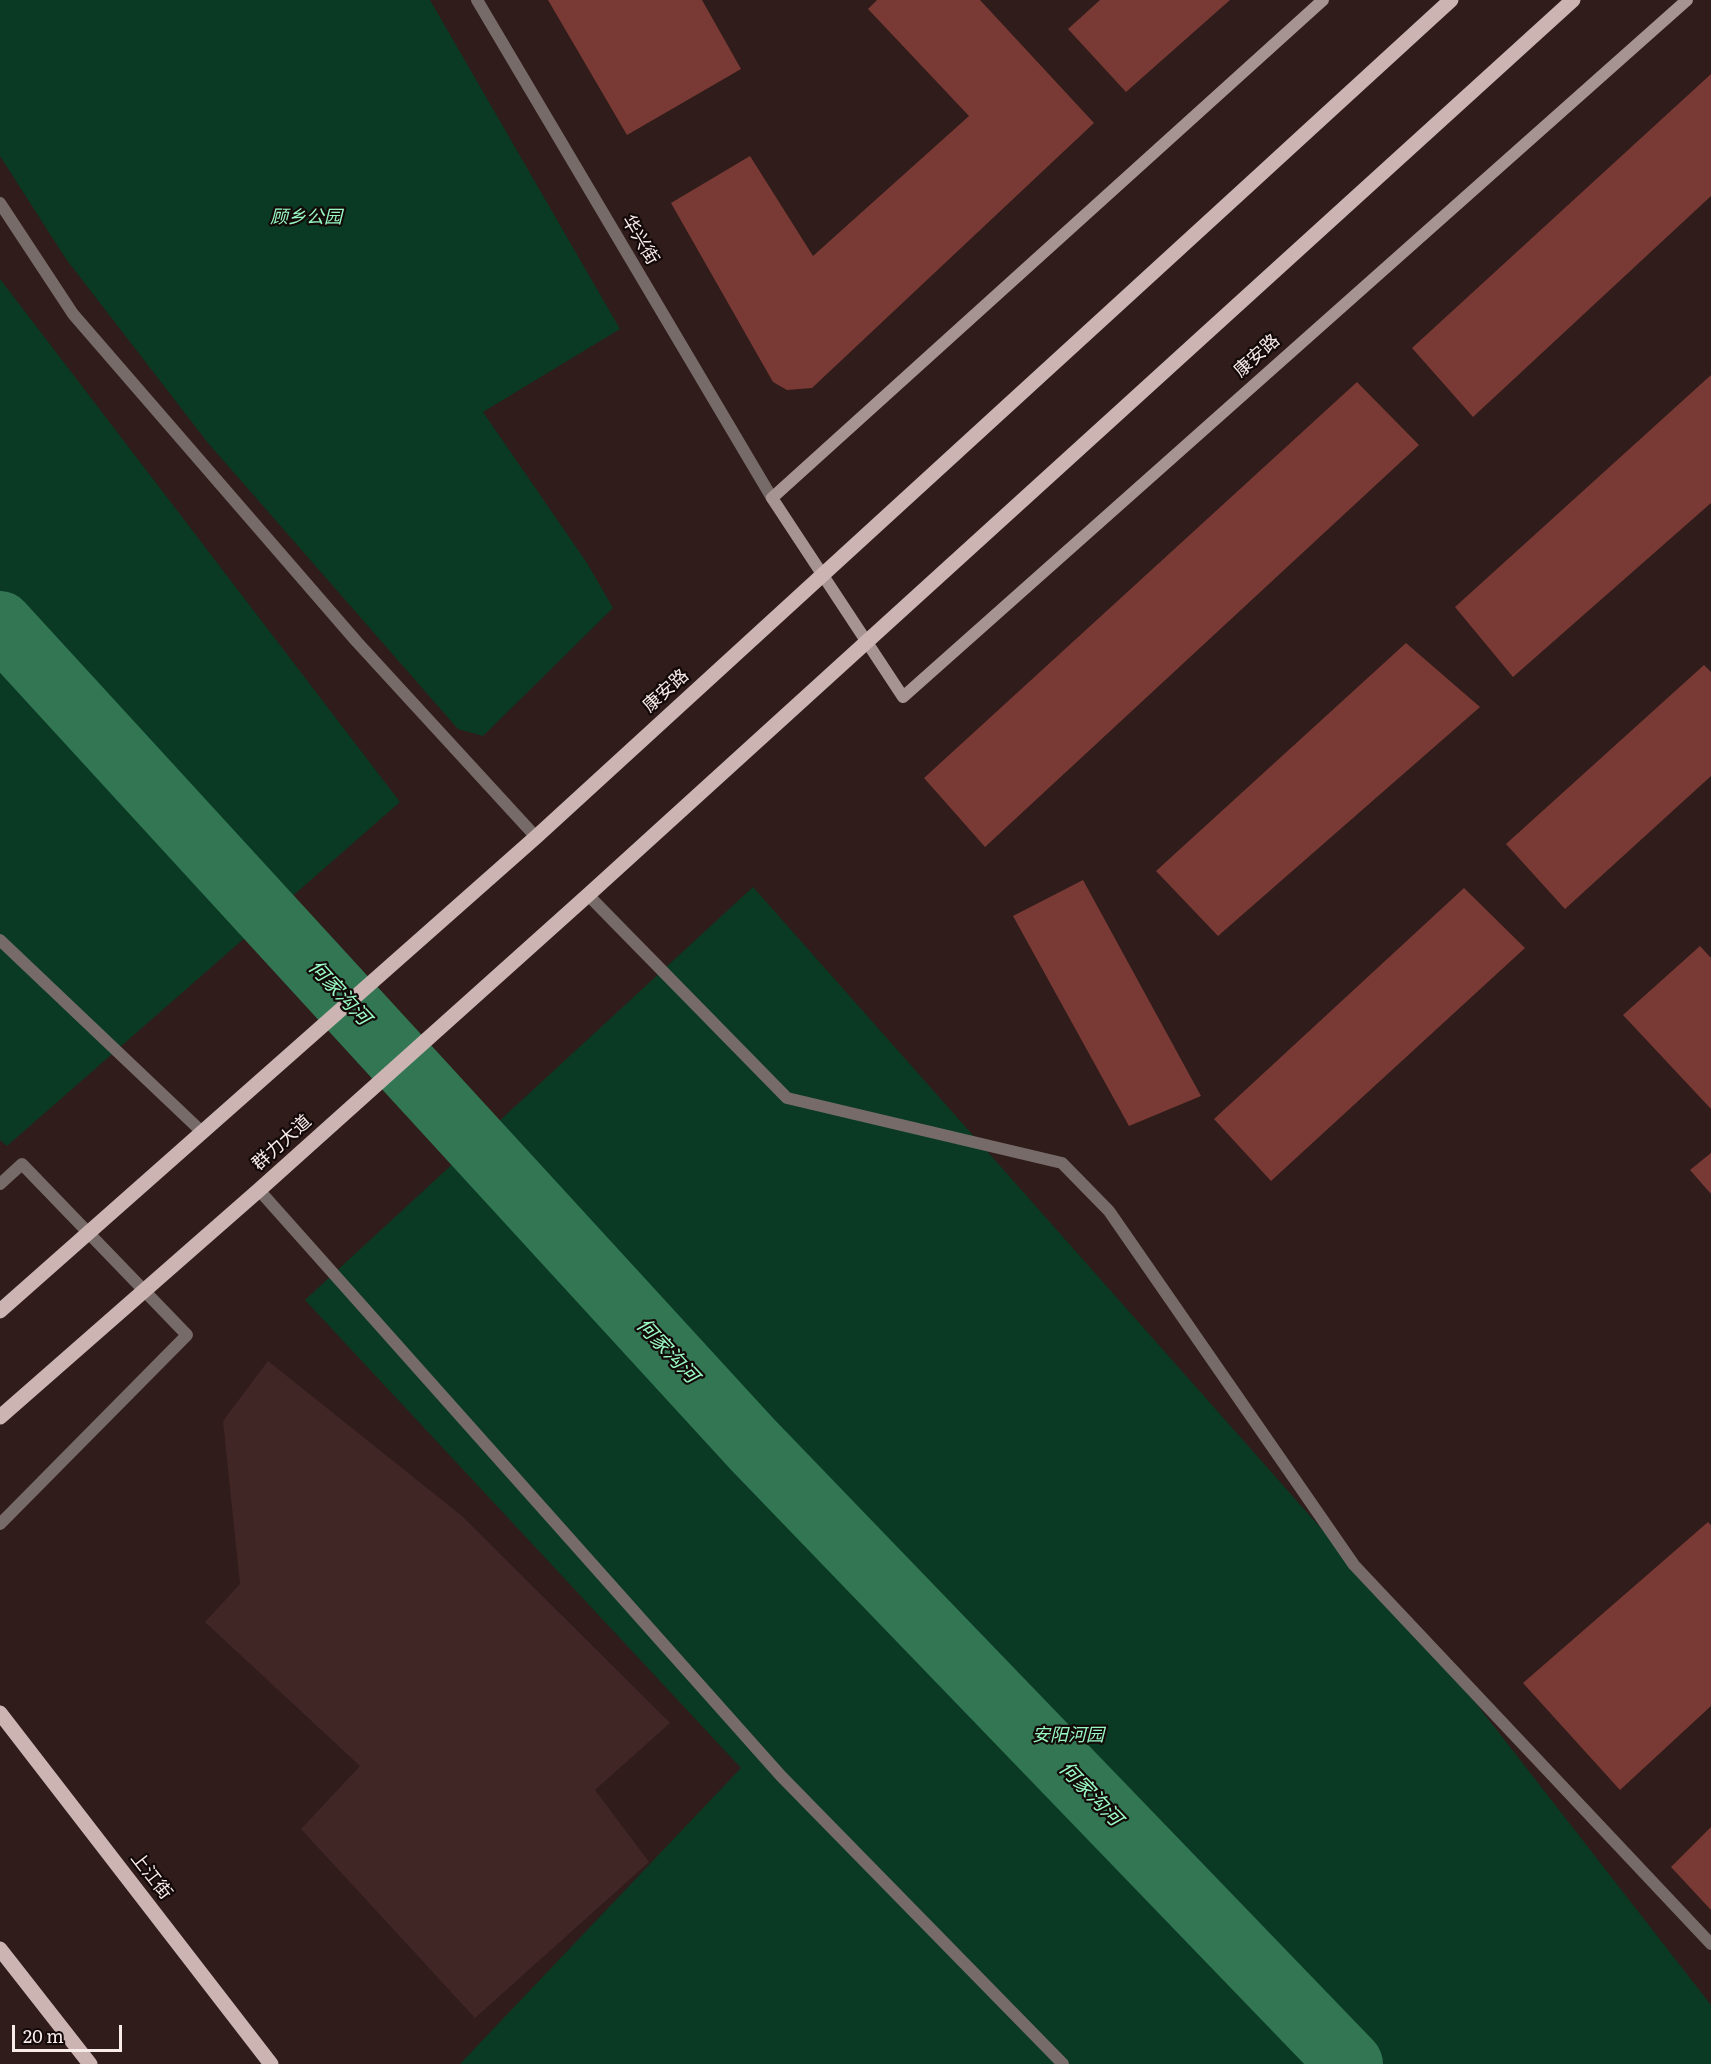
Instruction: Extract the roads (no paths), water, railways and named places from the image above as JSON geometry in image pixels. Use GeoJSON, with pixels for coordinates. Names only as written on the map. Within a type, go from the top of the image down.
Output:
{"type":"FeatureCollection","features":[{"type":"Feature","properties":{"kind":"main road"},"geometry":{"type":"LineString","coordinates":[[772,498],[1323,0]]}},
{"type":"Feature","properties":{"kind":"main road","name":"康安路"},"geometry":{"type":"LineString","coordinates":[[536,837],[1451,0]]}},
{"type":"Feature","properties":{"kind":"main road"},"geometry":{"type":"LineString","coordinates":[[588,895],[1573,0]]}},
{"type":"Feature","properties":{"kind":"main road","name":"康安路"},"geometry":{"type":"LineString","coordinates":[[772,498],[903,697],[1687,0]]}},
{"type":"Feature","properties":{"kind":"main road"},"geometry":{"type":"LineString","coordinates":[[0,1311],[536,837]]}},
{"type":"Feature","properties":{"kind":"main road","name":"群力大道"},"geometry":{"type":"LineString","coordinates":[[0,1417],[259,1190],[588,895]]}},
{"type":"Feature","properties":{"kind":"main road","name":"上江街"},"geometry":{"type":"LineString","coordinates":[[0,1713],[271,2064]]}},
{"type":"Feature","properties":{"kind":"main road"},"geometry":{"type":"LineString","coordinates":[[0,1949],[90,2064]]}},
{"type":"Feature","properties":{"kind":"street","name":"华兴街"},"geometry":{"type":"LineString","coordinates":[[477,0],[772,498]]}},
{"type":"Feature","properties":{"kind":"street"},"geometry":{"type":"LineString","coordinates":[[0,203],[73,314],[357,642],[536,837]]}},
{"type":"Feature","properties":{"kind":"street"},"geometry":{"type":"LineString","coordinates":[[588,895],[787,1098],[1062,1163],[1109,1211],[1354,1565],[1711,1944]]}},
{"type":"Feature","properties":{"kind":"street"},"geometry":{"type":"LineString","coordinates":[[0,940],[201,1131]]}},
{"type":"Feature","properties":{"kind":"street"},"geometry":{"type":"LineString","coordinates":[[0,1184],[22,1164],[187,1335],[0,1524]]}},
{"type":"Feature","properties":{"kind":"street"},"geometry":{"type":"LineString","coordinates":[[259,1190],[780,1776],[1063,2064]]}},
{"type":"Feature","properties":{"kind":"waterway","name":"何家沟河"},"geometry":{"type":"LineString","coordinates":[[0,624],[753,1445],[1350,2064]]}},
{"type":"Feature","properties":{"kind":"park label","name":"顾乡公园"},"geometry":{"type":"Point","coordinates":[306,218]}},
{"type":"Feature","properties":{"kind":"park label","name":"安阳河园"},"geometry":{"type":"Point","coordinates":[1068,1736]}}]}
